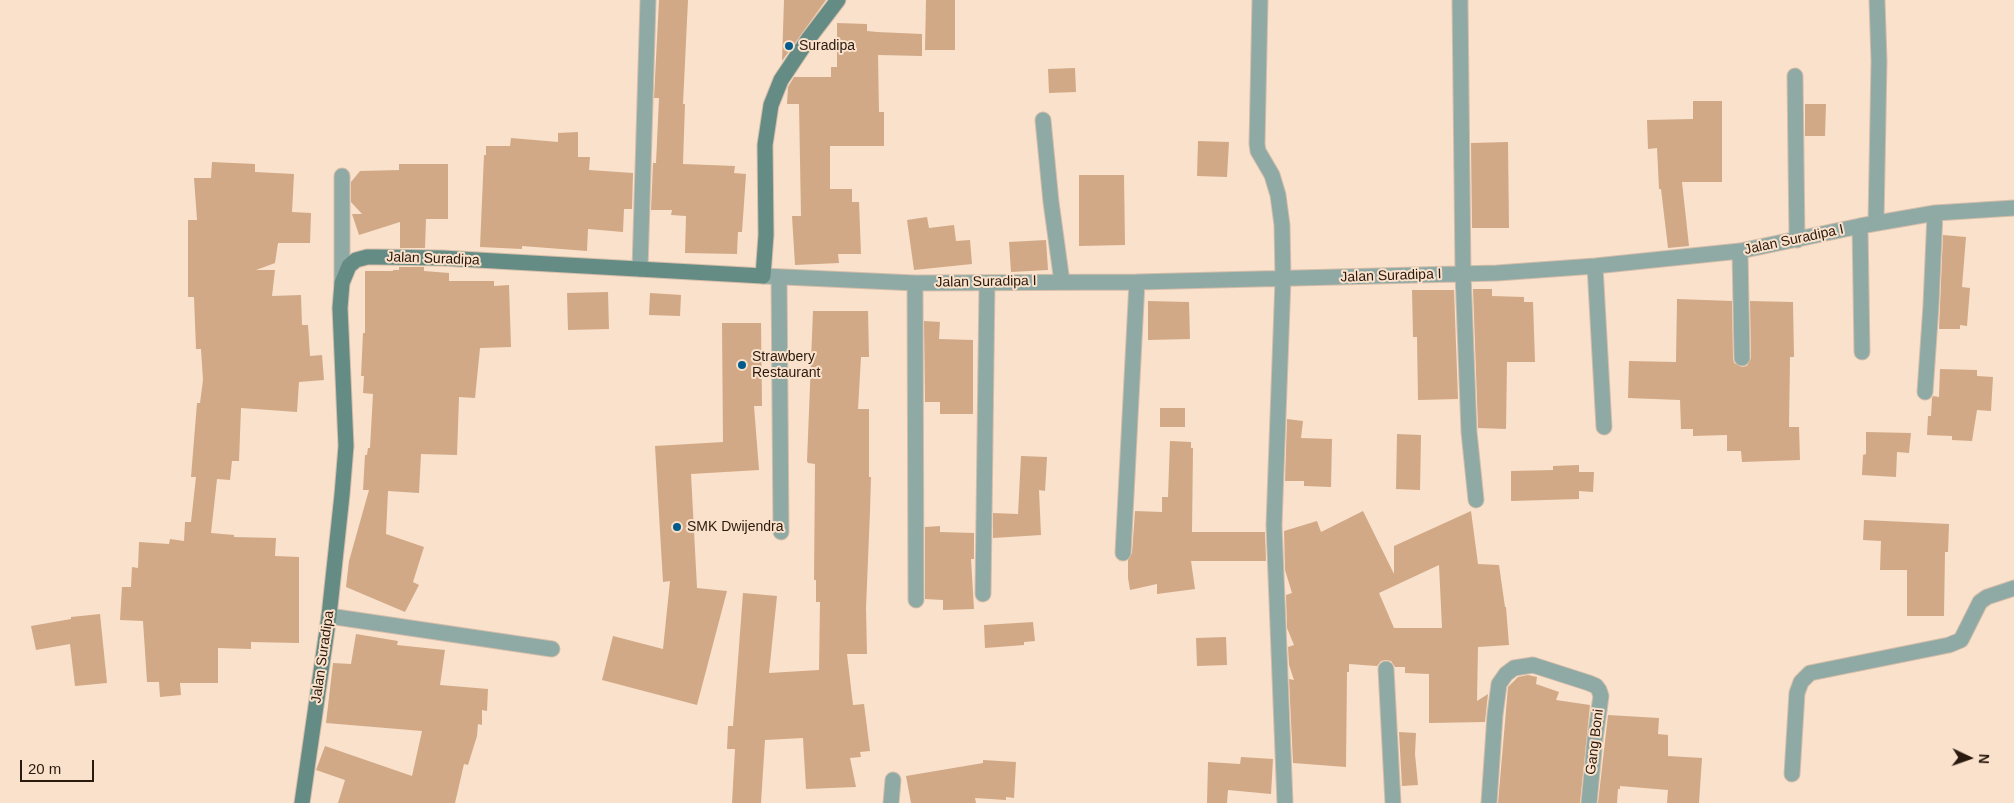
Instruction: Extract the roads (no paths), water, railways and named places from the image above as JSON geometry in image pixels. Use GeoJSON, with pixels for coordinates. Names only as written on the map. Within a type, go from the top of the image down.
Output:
{"type":"FeatureCollection","features":[{"type":"Feature","properties":{"kind":"street"},"geometry":{"type":"LineString","coordinates":[[640,269],[648,0]]}},
{"type":"Feature","properties":{"kind":"street"},"geometry":{"type":"LineString","coordinates":[[763,276],[766,235],[765,146],[772,105],[781,80],[838,0]]}},
{"type":"Feature","properties":{"kind":"street"},"geometry":{"type":"LineString","coordinates":[[1260,0],[1257,144],[1258,151],[1272,175],[1278,195],[1282,225],[1283,279],[1274,525],[1285,803]]}},
{"type":"Feature","properties":{"kind":"street"},"geometry":{"type":"LineString","coordinates":[[1460,0],[1463,273],[1468,432],[1476,500]]}},
{"type":"Feature","properties":{"kind":"street"},"geometry":{"type":"LineString","coordinates":[[1876,223],[1879,61],[1877,0]]}},
{"type":"Feature","properties":{"kind":"street"},"geometry":{"type":"LineString","coordinates":[[1795,76],[1797,240]]}},
{"type":"Feature","properties":{"kind":"street"},"geometry":{"type":"LineString","coordinates":[[1042,120],[1062,282]]}},
{"type":"Feature","properties":{"kind":"street"},"geometry":{"type":"LineString","coordinates":[[342,176],[342,283]]}},
{"type":"Feature","properties":{"kind":"street"},"geometry":{"type":"LineString","coordinates":[[1925,392],[1934,213]]}},
{"type":"Feature","properties":{"kind":"street","name":"Jalan Suradipa I"},"geometry":{"type":"LineString","coordinates":[[763,276],[915,283],[1137,282],[1463,273],[1595,266],[1740,251],[1934,213],[2014,213]]}},
{"type":"Feature","properties":{"kind":"street"},"geometry":{"type":"LineString","coordinates":[[1860,226],[1862,352]]}},
{"type":"Feature","properties":{"kind":"street"},"geometry":{"type":"LineString","coordinates":[[1740,251],[1742,358]]}},
{"type":"Feature","properties":{"kind":"street","name":"Jalan Suradipa"},"geometry":{"type":"LineString","coordinates":[[302,803],[337,551],[346,446],[340,308],[342,283],[352,262],[366,257],[442,258],[763,276]]}},
{"type":"Feature","properties":{"kind":"street"},"geometry":{"type":"LineString","coordinates":[[1595,266],[1604,427]]}},
{"type":"Feature","properties":{"kind":"street"},"geometry":{"type":"LineString","coordinates":[[779,277],[781,532]]}},
{"type":"Feature","properties":{"kind":"street"},"geometry":{"type":"LineString","coordinates":[[983,594],[987,282]]}},
{"type":"Feature","properties":{"kind":"street"},"geometry":{"type":"LineString","coordinates":[[1123,553],[1137,282]]}},
{"type":"Feature","properties":{"kind":"street"},"geometry":{"type":"LineString","coordinates":[[915,283],[916,600]]}},
{"type":"Feature","properties":{"kind":"street"},"geometry":{"type":"LineString","coordinates":[[1792,774],[1797,693],[1801,682],[1810,673],[1949,645],[1961,640],[1980,602],[1986,596],[2014,588]]}},
{"type":"Feature","properties":{"kind":"street"},"geometry":{"type":"LineString","coordinates":[[329,616],[552,649]]}},
{"type":"Feature","properties":{"kind":"street","name":"Gang Boni"},"geometry":{"type":"LineString","coordinates":[[1489,803],[1498,687],[1506,674],[1514,668],[1533,665],[1589,682],[1596,686],[1601,696],[1589,803]]}},
{"type":"Feature","properties":{"kind":"street"},"geometry":{"type":"LineString","coordinates":[[1386,669],[1393,803]]}},
{"type":"Feature","properties":{"kind":"street"},"geometry":{"type":"LineString","coordinates":[[891,803],[893,780]]}},
{"type":"Feature","properties":{"kind":"place","name":"Suradipa"},"geometry":{"type":"Point","coordinates":[789,46]}},
{"type":"Feature","properties":{"kind":"place","name":"Strawbery Restaurant"},"geometry":{"type":"Point","coordinates":[742,365]}},
{"type":"Feature","properties":{"kind":"place","name":"SMK Dwijendra"},"geometry":{"type":"Point","coordinates":[677,527]}}]}
